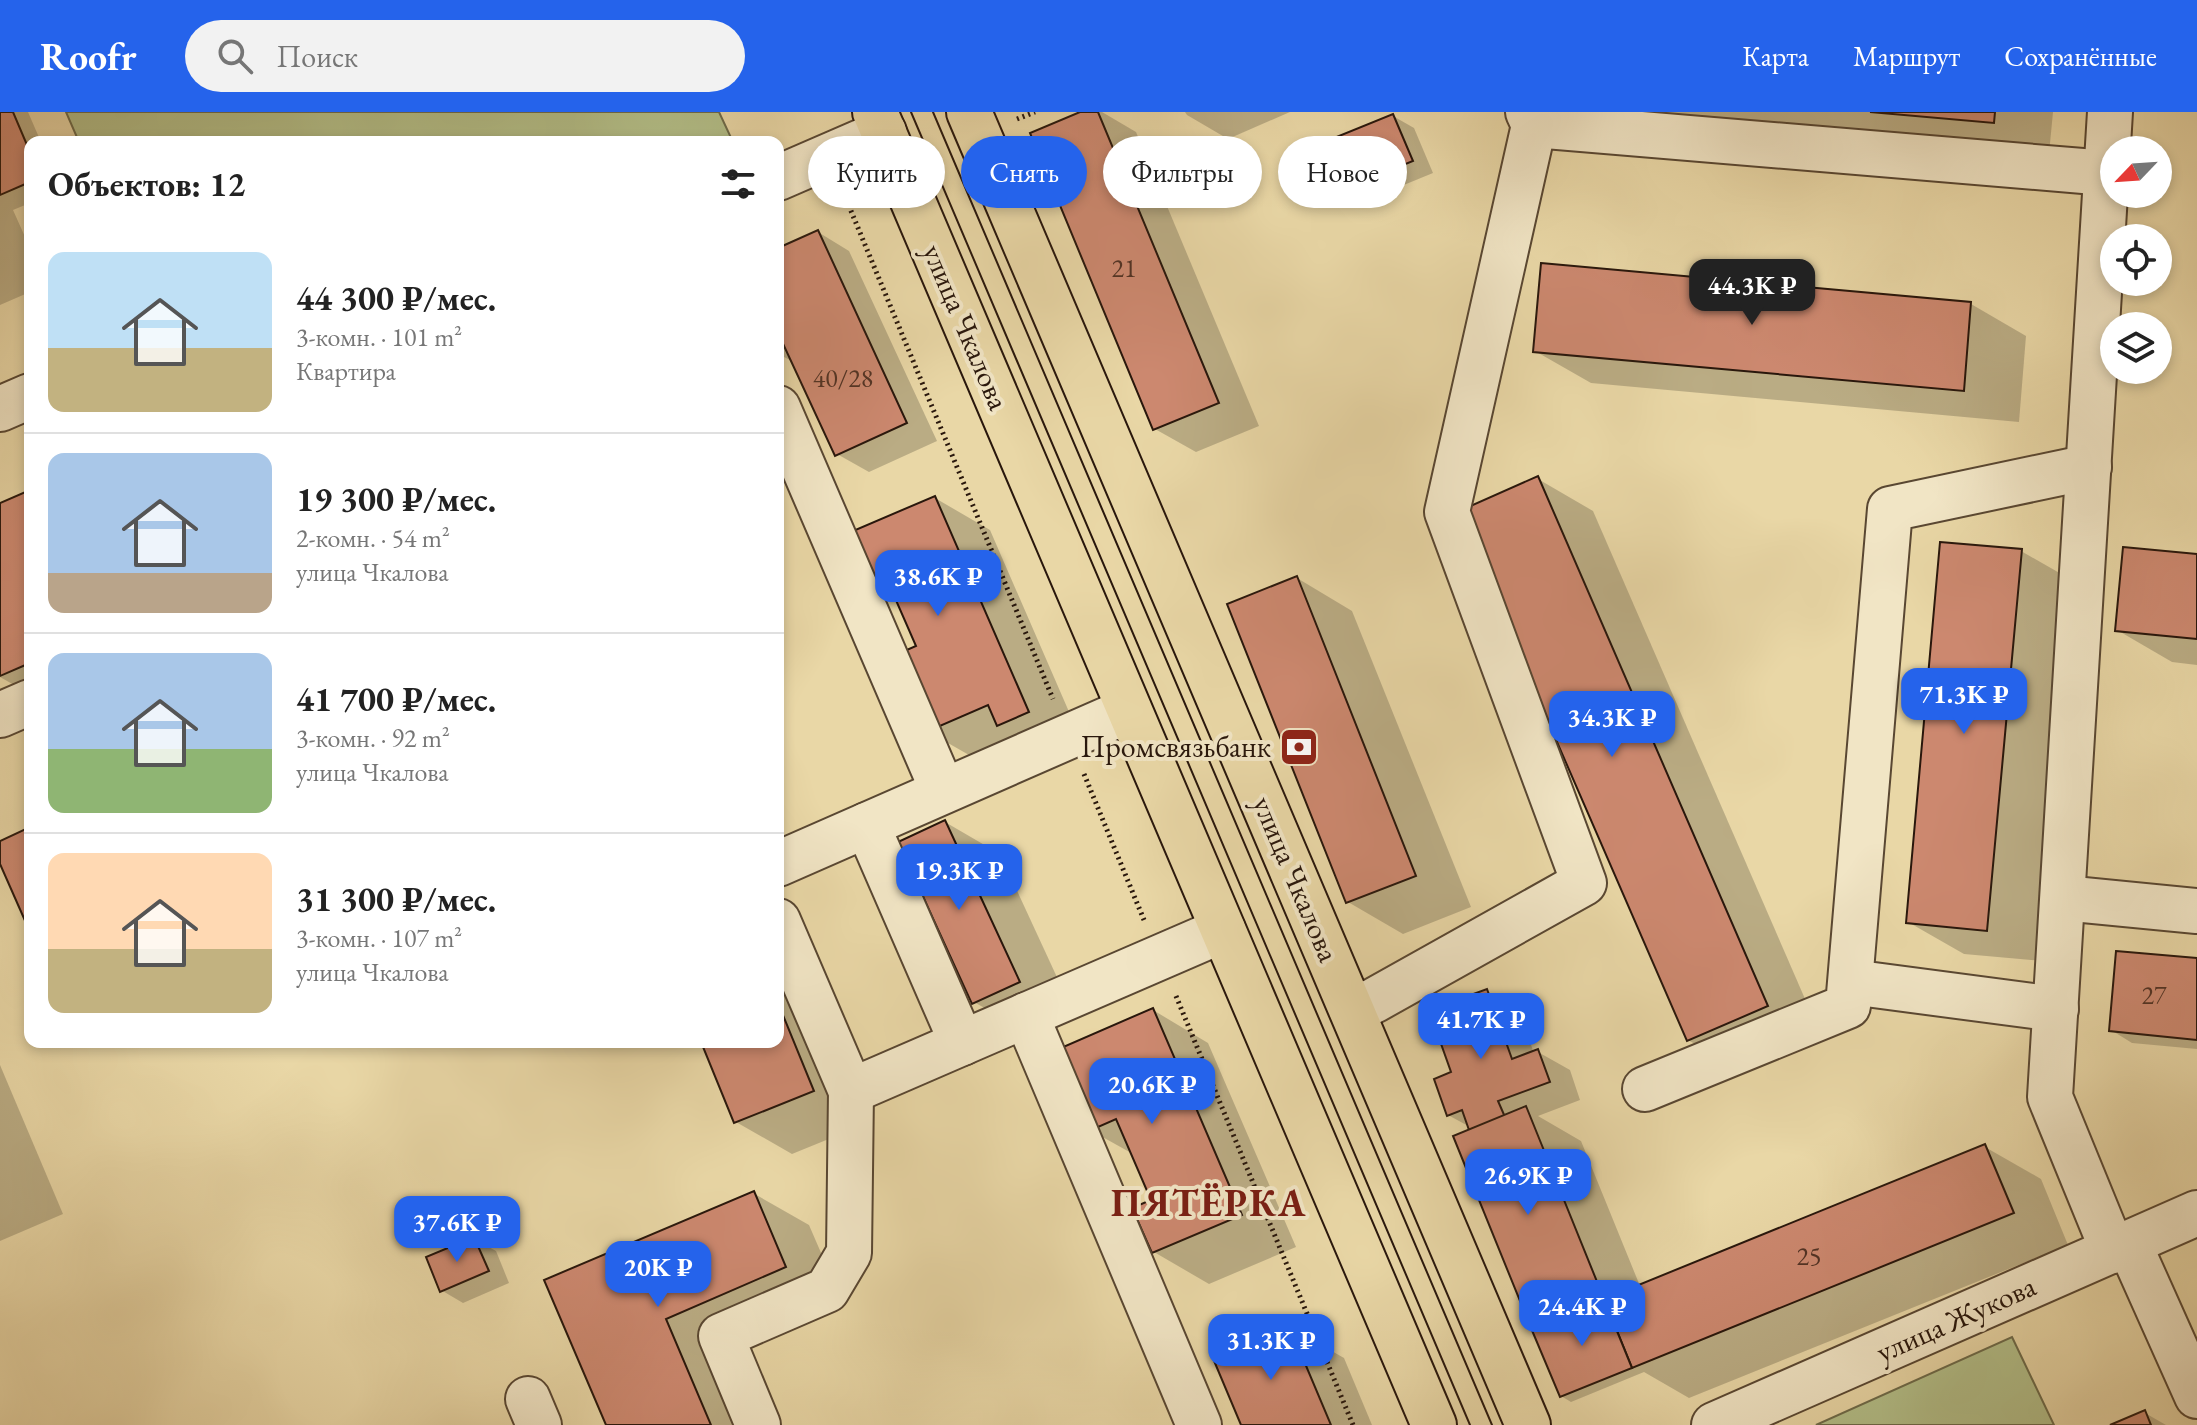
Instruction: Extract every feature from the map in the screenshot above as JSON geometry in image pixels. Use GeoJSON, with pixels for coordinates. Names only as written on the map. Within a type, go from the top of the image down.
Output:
{"type":"FeatureCollection","features":[{"type":"Feature","properties":{"kind":"main road","name":"улица Чкалова"},"geometry":{"type":"LineString","coordinates":[[969,112],[1528,1425]]}},
{"type":"Feature","properties":{"kind":"main road","name":"улица Чкалова"},"geometry":{"type":"LineString","coordinates":[[880,122],[1434,1425]]}},
{"type":"Feature","properties":{"kind":"street"},"geometry":{"type":"LineString","coordinates":[[2109,136],[2110,112]]}},
{"type":"Feature","properties":{"kind":"street"},"geometry":{"type":"LineString","coordinates":[[1353,1011],[1584,883],[1447,512],[1531,119],[2100,172]]}},
{"type":"Feature","properties":{"kind":"street"},"geometry":{"type":"LineString","coordinates":[[784,175],[880,122]]}},
{"type":"Feature","properties":{"kind":"street"},"geometry":{"type":"LineString","coordinates":[[2105,208],[2050,1097],[2121,1247],[2197,1396]]}},
{"type":"Feature","properties":{"kind":"street"},"geometry":{"type":"LineString","coordinates":[[0,409],[24,399]]}},
{"type":"Feature","properties":{"kind":"street"},"geometry":{"type":"LineString","coordinates":[[784,422],[943,791]]}},
{"type":"Feature","properties":{"kind":"street"},"geometry":{"type":"LineString","coordinates":[[1645,1089],[1848,1006],[1890,509],[2089,467]]}},
{"type":"Feature","properties":{"kind":"street"},"geometry":{"type":"LineString","coordinates":[[0,715],[24,705]]}},
{"type":"Feature","properties":{"kind":"street"},"geometry":{"type":"LineString","coordinates":[[784,861],[1129,710]]}},
{"type":"Feature","properties":{"kind":"street"},"geometry":{"type":"LineString","coordinates":[[867,825],[962,1043]]}},
{"type":"Feature","properties":{"kind":"street"},"geometry":{"type":"LineString","coordinates":[[2063,898],[2197,911]]}},
{"type":"Feature","properties":{"kind":"street"},"geometry":{"type":"LineString","coordinates":[[851,1091],[1223,930]]}},
{"type":"Feature","properties":{"kind":"street"},"geometry":{"type":"LineString","coordinates":[[758,1425],[721,1336],[827,1290],[849,1253],[851,1091],[784,935]]}},
{"type":"Feature","properties":{"kind":"street"},"geometry":{"type":"LineString","coordinates":[[1851,982],[2056,1009]]}},
{"type":"Feature","properties":{"kind":"street"},"geometry":{"type":"LineString","coordinates":[[1026,1015],[1199,1425]]}},
{"type":"Feature","properties":{"kind":"street","name":"улица Жукова"},"geometry":{"type":"LineString","coordinates":[[1714,1425],[2197,1213]]}},
{"type":"Feature","properties":{"kind":"path"},"geometry":{"type":"LineString","coordinates":[[849,208],[1353,1425]]}},
{"type":"Feature","properties":{"kind":"green space"},"geometry":{"type":"Polygon","coordinates":[[[66,112],[719,112],[730,136],[76,136],[66,112]]]}},
{"type":"Feature","properties":{"kind":"green space"},"geometry":{"type":"Polygon","coordinates":[[[2012,1337],[2054,1425],[1816,1425],[2012,1337]]]}},
{"type":"Feature","properties":{"kind":"building"},"geometry":{"type":"Polygon","coordinates":[[[0,112],[13,112],[24,138],[24,185],[0,195],[0,112]]]}},
{"type":"Feature","properties":{"kind":"building"},"geometry":{"type":"Polygon","coordinates":[[[1080,112],[1098,112],[1108,136],[1103,136],[1103,208],[1138,208],[1219,403],[1153,430],[1061,208],[1087,208],[1087,136],[1031,136],[1030,133],[1080,112]]]}},
{"type":"Feature","properties":{"kind":"building"},"geometry":{"type":"Polygon","coordinates":[[[1870,112],[1995,112],[1994,123],[1870,112]]]}},
{"type":"Feature","properties":{"kind":"building"},"geometry":{"type":"Polygon","coordinates":[[[1393,114],[1402,136],[1339,136],[1393,114]]]}},
{"type":"Feature","properties":{"kind":"building"},"geometry":{"type":"Polygon","coordinates":[[[1407,147],[1413,161],[1407,163],[1407,147]]]}},
{"type":"Feature","properties":{"kind":"building"},"geometry":{"type":"Polygon","coordinates":[[[818,230],[907,423],[835,456],[784,346],[784,245],[818,230]]]}},
{"type":"Feature","properties":{"kind":"building"},"geometry":{"type":"Polygon","coordinates":[[[1541,263],[1971,302],[1964,391],[1533,352],[1541,263]]]}},
{"type":"Feature","properties":{"kind":"building"},"geometry":{"type":"Polygon","coordinates":[[[1538,476],[1768,1006],[1687,1041],[1457,512],[1538,476]]]}},
{"type":"Feature","properties":{"kind":"building"},"geometry":{"type":"Polygon","coordinates":[[[24,493],[24,666],[0,676],[0,503],[24,493]]]}},
{"type":"Feature","properties":{"kind":"building"},"geometry":{"type":"Polygon","coordinates":[[[935,496],[1029,712],[997,726],[988,705],[926,732],[893,656],[916,646],[885,575],[867,583],[846,534],[935,496]]]}},
{"type":"Feature","properties":{"kind":"building"},"geometry":{"type":"Polygon","coordinates":[[[1940,542],[2022,549],[1987,931],[1906,923],[1940,542]]]}},
{"type":"Feature","properties":{"kind":"building"},"geometry":{"type":"Polygon","coordinates":[[[2123,547],[2197,554],[2197,639],[2115,631],[2123,547]]]}},
{"type":"Feature","properties":{"kind":"building"},"geometry":{"type":"Polygon","coordinates":[[[1297,576],[1416,876],[1346,903],[1227,604],[1297,576]]]}},
{"type":"Feature","properties":{"kind":"building"},"geometry":{"type":"Polygon","coordinates":[[[945,820],[1020,982],[972,1004],[898,842],[945,820]]]}},
{"type":"Feature","properties":{"kind":"building"},"geometry":{"type":"Polygon","coordinates":[[[24,830],[24,918],[0,864],[0,841],[24,830]]]}},
{"type":"Feature","properties":{"kind":"building"},"geometry":{"type":"Polygon","coordinates":[[[2116,951],[2197,958],[2197,1040],[2109,1031],[2116,951]]]}},
{"type":"Feature","properties":{"kind":"building"},"geometry":{"type":"Polygon","coordinates":[[[1487,989],[1512,1059],[1538,1049],[1550,1082],[1498,1101],[1505,1117],[1469,1130],[1462,1110],[1447,1116],[1434,1079],[1451,1072],[1429,1010],[1487,989]]]}},
{"type":"Feature","properties":{"kind":"building"},"geometry":{"type":"Polygon","coordinates":[[[1153,1008],[1242,1215],[1152,1253],[1132,1208],[1151,1200],[1116,1119],[1089,1131],[1054,1051],[1153,1008]]]}},
{"type":"Feature","properties":{"kind":"building"},"geometry":{"type":"Polygon","coordinates":[[[784,1018],[814,1091],[734,1123],[703,1048],[784,1048],[784,1018]]]}},
{"type":"Feature","properties":{"kind":"building"},"geometry":{"type":"Polygon","coordinates":[[[1526,1106],[1604,1299],[1531,1328],[1453,1136],[1526,1106]]]}},
{"type":"Feature","properties":{"kind":"building"},"geometry":{"type":"Polygon","coordinates":[[[1985,1144],[2014,1213],[1632,1368],[1604,1299],[1985,1144]]]}},
{"type":"Feature","properties":{"kind":"building"},"geometry":{"type":"Polygon","coordinates":[[[754,1191],[786,1267],[666,1319],[711,1425],[606,1425],[544,1280],[754,1191]]]}},
{"type":"Feature","properties":{"kind":"building"},"geometry":{"type":"Polygon","coordinates":[[[474,1237],[489,1271],[440,1292],[426,1257],[474,1237]]]}},
{"type":"Feature","properties":{"kind":"building"},"geometry":{"type":"Polygon","coordinates":[[[1604,1299],[1632,1368],[1560,1397],[1531,1328],[1604,1299]]]}},
{"type":"Feature","properties":{"kind":"building"},"geometry":{"type":"Polygon","coordinates":[[[1288,1323],[1331,1425],[1241,1425],[1212,1356],[1288,1323]]]}},
{"type":"Feature","properties":{"kind":"building"},"geometry":{"type":"Polygon","coordinates":[[[2145,1410],[2151,1425],[2110,1425],[2145,1410]]]}},
{"type":"Feature","properties":{"kind":"tram line"},"geometry":{"type":"LineString","coordinates":[[911,112],[1470,1425]]}},
{"type":"Feature","properties":{"kind":"tram line"},"geometry":{"type":"LineString","coordinates":[[933,112],[1492,1425]]}},
{"type":"Feature","properties":{"kind":"place","name":"Промсвязьбанк"},"geometry":{"type":"Point","coordinates":[1299,747]}},
{"type":"Feature","properties":{"kind":"district","name":"ПЯТЁРКА"},"geometry":{"type":"Point","coordinates":[1209,1203]}}]}
